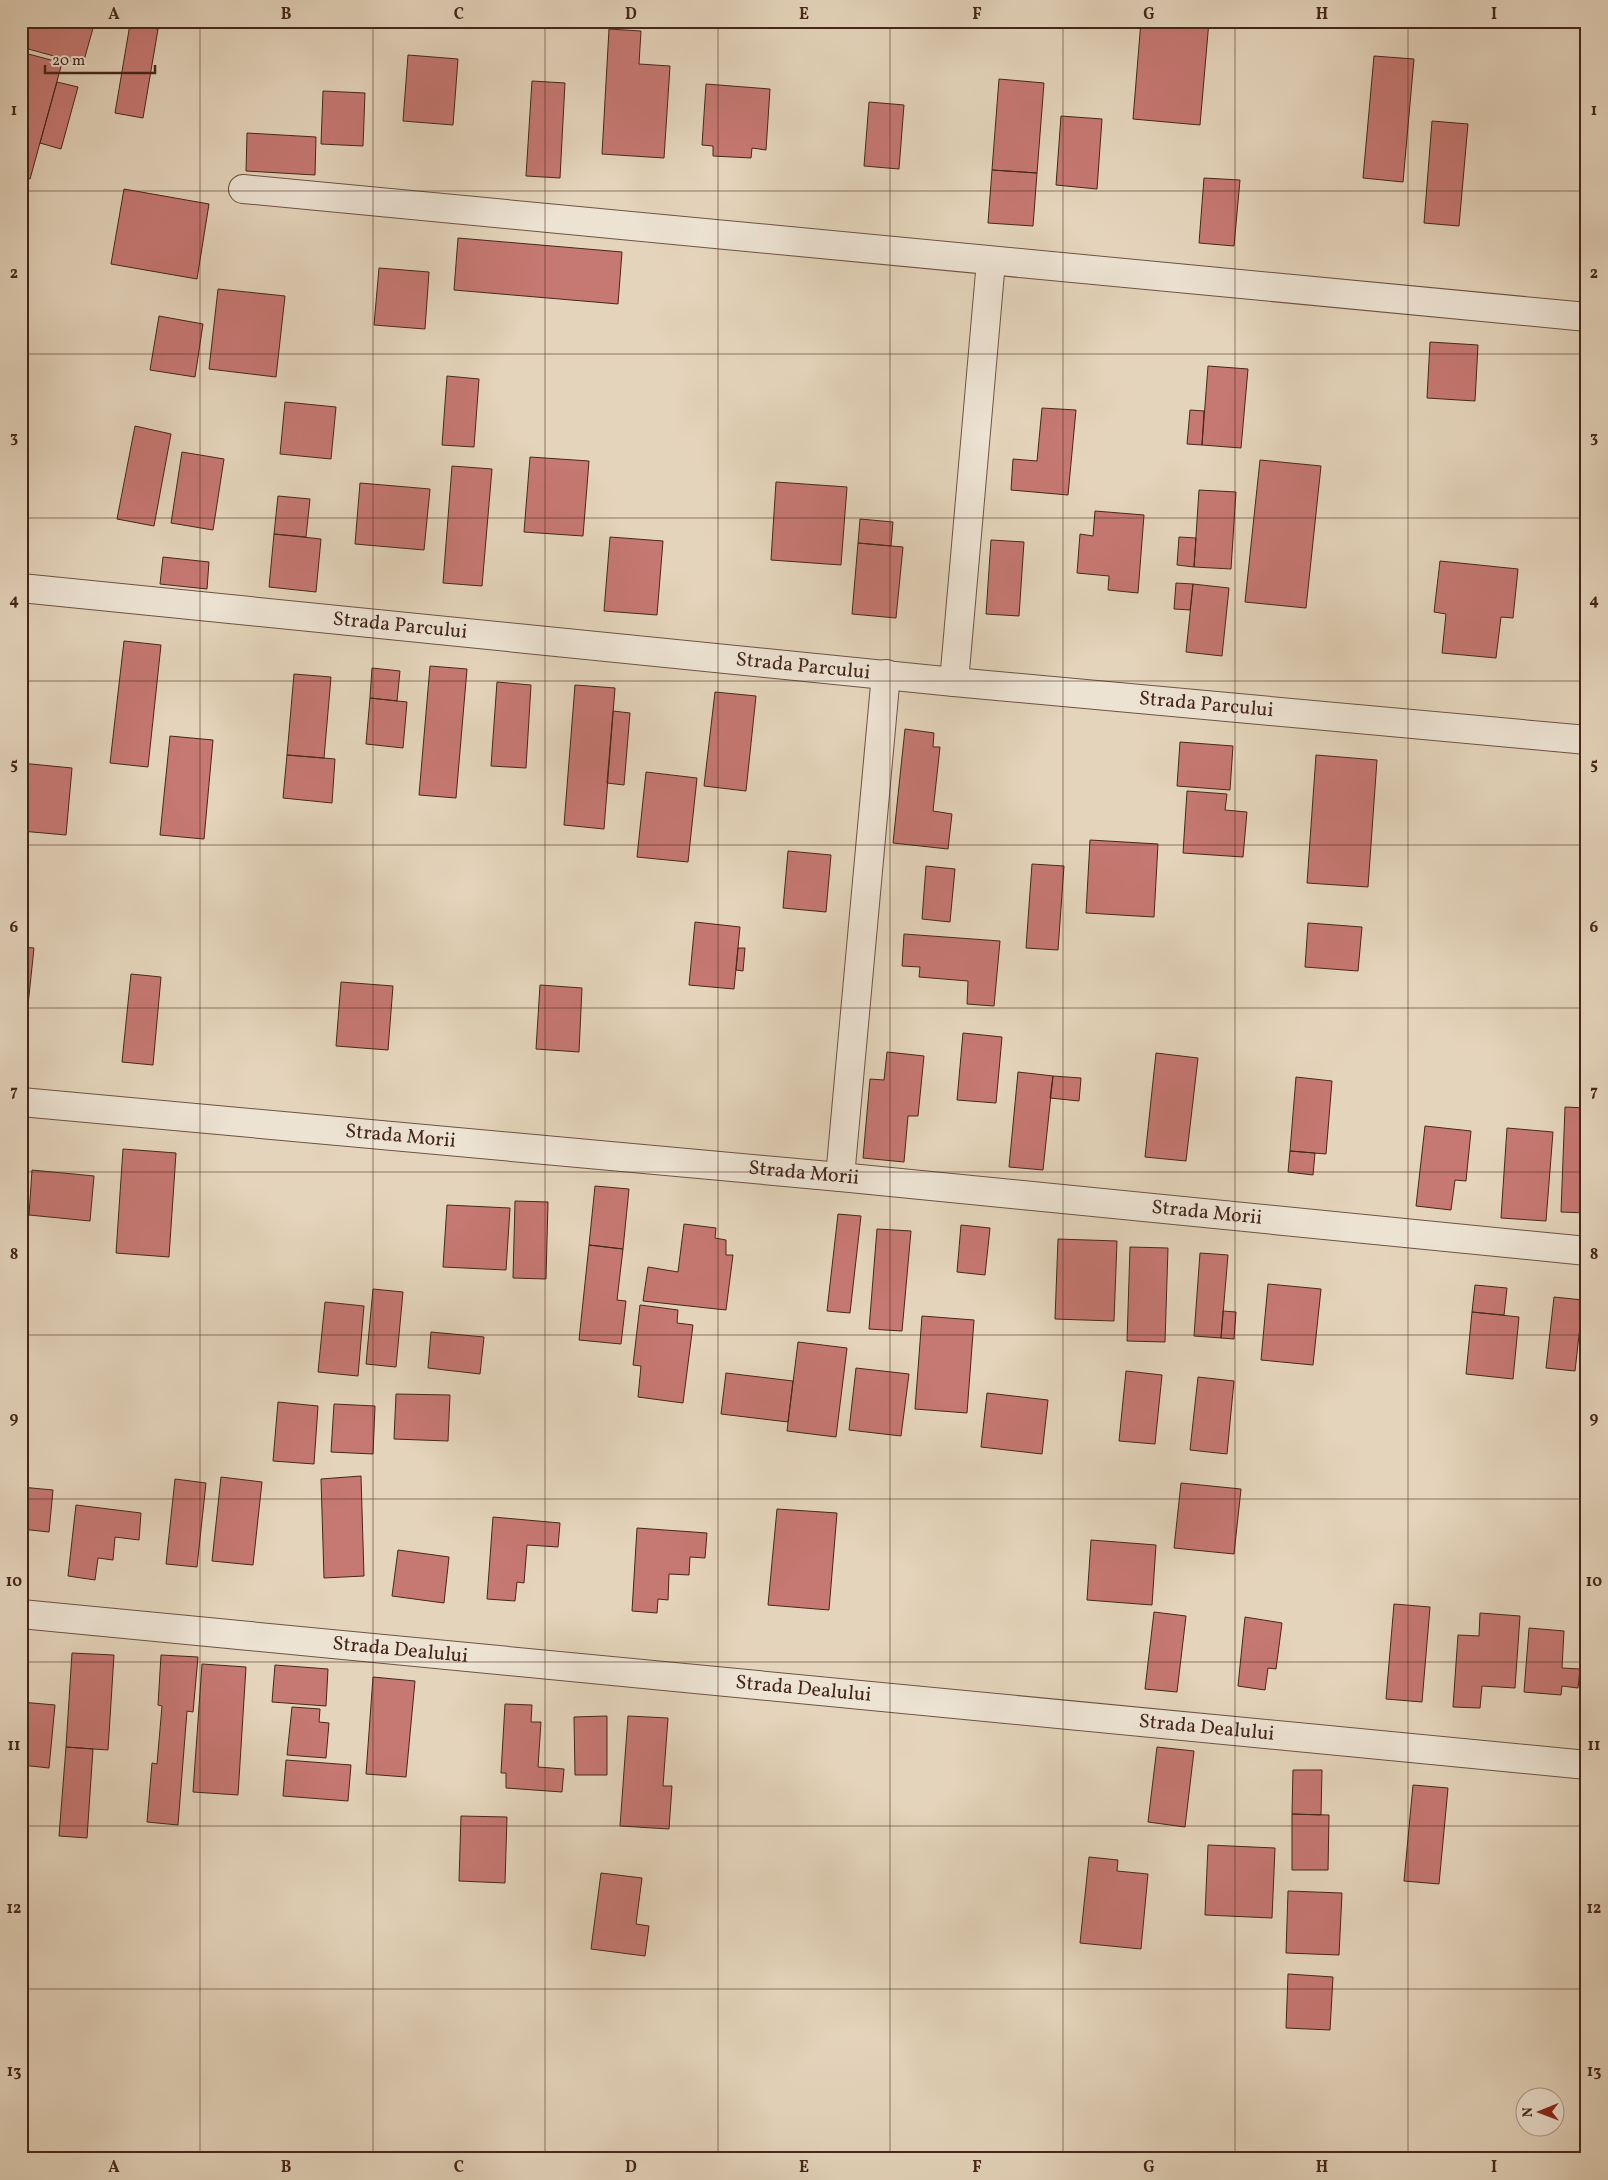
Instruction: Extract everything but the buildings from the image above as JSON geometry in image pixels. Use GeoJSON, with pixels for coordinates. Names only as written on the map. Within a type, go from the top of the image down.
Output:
{"type":"FeatureCollection","features":[{"type":"Feature","properties":{"kind":"street"},"geometry":{"type":"LineString","coordinates":[[243,190],[1587,317]]}},
{"type":"Feature","properties":{"kind":"street"},"geometry":{"type":"LineString","coordinates":[[954,682],[991,261]]}},
{"type":"Feature","properties":{"kind":"street","name":"Strada Parcului"},"geometry":{"type":"LineString","coordinates":[[21,588],[954,682],[1587,740]]}},
{"type":"Feature","properties":{"kind":"street"},"geometry":{"type":"LineString","coordinates":[[840,1177],[886,674]]}},
{"type":"Feature","properties":{"kind":"street","name":"Strada Morii"},"geometry":{"type":"LineString","coordinates":[[21,1102],[840,1177],[1587,1251]]}},
{"type":"Feature","properties":{"kind":"street","name":"Strada Dealului"},"geometry":{"type":"LineString","coordinates":[[21,1614],[1587,1765]]}}]}
